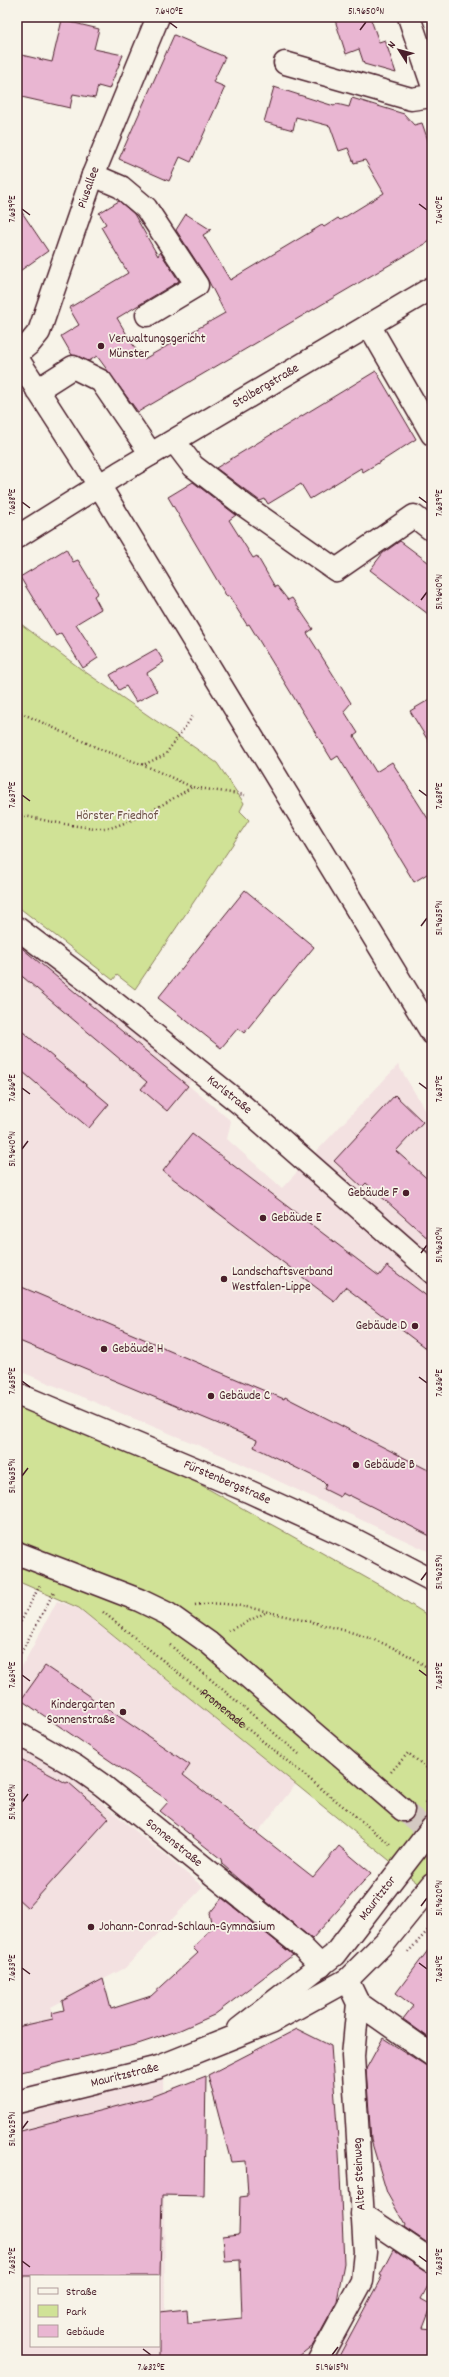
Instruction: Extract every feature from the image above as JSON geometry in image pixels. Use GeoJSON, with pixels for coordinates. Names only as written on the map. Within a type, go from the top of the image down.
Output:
{"type":"FeatureCollection","features":[{"type":"Feature","properties":{"kind":"street","name":"Piusallee"},"geometry":{"type":"LineString","coordinates":[[17,354],[30,343],[39,332],[93,175],[158,17]]}},
{"type":"Feature","properties":{"kind":"street"},"geometry":{"type":"LineString","coordinates":[[409,17],[432,84]]}},
{"type":"Feature","properties":{"kind":"street"},"geometry":{"type":"LineString","coordinates":[[285,63],[411,99],[432,96]]}},
{"type":"Feature","properties":{"kind":"street"},"geometry":{"type":"LineString","coordinates":[[93,175],[122,187],[146,208],[197,285],[147,315]]}},
{"type":"Feature","properties":{"kind":"street","name":"Stolbergstraße"},"geometry":{"type":"LineString","coordinates":[[17,537],[99,485],[432,288]]}},
{"type":"Feature","properties":{"kind":"street"},"geometry":{"type":"LineString","coordinates":[[369,325],[432,434]]}},
{"type":"Feature","properties":{"kind":"street"},"geometry":{"type":"LineString","coordinates":[[17,358],[99,485],[432,1033]]}},
{"type":"Feature","properties":{"kind":"street"},"geometry":{"type":"LineString","coordinates":[[37,390],[73,368],[101,381],[151,454]]}},
{"type":"Feature","properties":{"kind":"street"},"geometry":{"type":"LineString","coordinates":[[174,441],[193,466],[245,506],[336,570],[414,516],[432,530]]}},
{"type":"Feature","properties":{"kind":"street","name":"Karlstraße"},"geometry":{"type":"LineString","coordinates":[[17,928],[90,983],[243,1106],[432,1272]]}},
{"type":"Feature","properties":{"kind":"street","name":"Fürstenbergstraße"},"geometry":{"type":"LineString","coordinates":[[17,1394],[248,1491],[353,1539],[432,1580]]}},
{"type":"Feature","properties":{"kind":"street"},"geometry":{"type":"LineString","coordinates":[[17,1553],[139,1600],[168,1614],[209,1643],[403,1810]]}},
{"type":"Feature","properties":{"kind":"street","name":"Sonnenstraße"},"geometry":{"type":"LineString","coordinates":[[17,1733],[75,1766],[102,1785],[298,1944],[321,1966]]}},
{"type":"Feature","properties":{"kind":"street","name":"Mauritztor"},"geometry":{"type":"LineString","coordinates":[[321,1966],[345,1943],[432,1828]]}},
{"type":"Feature","properties":{"kind":"street"},"geometry":{"type":"LineString","coordinates":[[432,1884],[386,1942],[347,1980],[358,2002],[432,2055]]}},
{"type":"Feature","properties":{"kind":"street","name":"Mauritzstraße"},"geometry":{"type":"LineString","coordinates":[[229,2037],[265,2007],[321,1966]]}},
{"type":"Feature","properties":{"kind":"street","name":"Mauritzstraße"},"geometry":{"type":"LineString","coordinates":[[17,2102],[159,2067],[229,2037],[271,2022],[347,1980]]}},
{"type":"Feature","properties":{"kind":"street","name":"Alter Steinweg"},"geometry":{"type":"LineString","coordinates":[[319,2360],[362,2281],[365,2252],[353,2056],[358,2002]]}},
{"type":"Feature","properties":{"kind":"street"},"geometry":{"type":"LineString","coordinates":[[362,2214],[432,2261]]}},
{"type":"Feature","properties":{"kind":"path"},"geometry":{"type":"LineString","coordinates":[[17,711],[102,750],[144,765],[192,787],[245,795]]}},
{"type":"Feature","properties":{"kind":"path"},"geometry":{"type":"LineString","coordinates":[[144,765],[165,756],[193,716]]}},
{"type":"Feature","properties":{"kind":"path"},"geometry":{"type":"LineString","coordinates":[[17,814],[50,821],[112,828],[168,802],[192,787]]}},
{"type":"Feature","properties":{"kind":"path"},"geometry":{"type":"LineString","coordinates":[[17,1629],[58,1570]]}},
{"type":"Feature","properties":{"kind":"path"},"geometry":{"type":"LineString","coordinates":[[17,1660],[58,1570]]}},
{"type":"Feature","properties":{"kind":"path"},"geometry":{"type":"LineString","coordinates":[[190,1606],[204,1604],[238,1605],[354,1632],[392,1647],[432,1671]]}},
{"type":"Feature","properties":{"kind":"path","name":"Promenade"},"geometry":{"type":"LineString","coordinates":[[99,1610],[225,1710],[394,1848]]}},
{"type":"Feature","properties":{"kind":"path"},"geometry":{"type":"LineString","coordinates":[[209,1643],[221,1634],[267,1612]]}},
{"type":"Feature","properties":{"kind":"path","name":"Promenade"},"geometry":{"type":"LineString","coordinates":[[164,1641],[304,1757]]}},
{"type":"Feature","properties":{"kind":"path"},"geometry":{"type":"LineString","coordinates":[[390,1773],[408,1753],[430,1771]]}},
{"type":"Feature","properties":{"kind":"shaded area","name":"Landschaftsverband Westfalen-Lippe"},"geometry":{"type":"Polygon","coordinates":[[[17,941],[192,1080],[188,1085],[231,1121],[227,1139],[282,1188],[398,1065],[432,1121],[432,1553],[229,1458],[17,1370],[17,941]]]}},
{"type":"Feature","properties":{"kind":"shaded area","name":"Kindergarten Sonnenstraße"},"geometry":{"type":"Polygon","coordinates":[[[57,1601],[78,1608],[296,1784],[258,1832],[188,1778],[169,1801],[17,1697],[17,1676],[57,1601]]]}},
{"type":"Feature","properties":{"kind":"shaded area","name":"Johann-Conrad-Schlaun-Gymnasium"},"geometry":{"type":"Polygon","coordinates":[[[17,1747],[72,1778],[203,1887],[125,1968],[51,2007],[63,2063],[17,2073],[17,1747]]]}},
{"type":"Feature","properties":{"kind":"shaded area"},"geometry":{"type":"Polygon","coordinates":[[[163,2058],[165,2323],[316,2323],[360,2334],[375,2360],[17,2360],[17,2087],[163,2058]]]}},
{"type":"Feature","properties":{"kind":"green space","name":"Hörster Friedhof"},"geometry":{"type":"Polygon","coordinates":[[[17,621],[81,669],[217,763],[244,803],[240,811],[249,820],[135,989],[117,975],[113,980],[17,906],[17,621]]]}},
{"type":"Feature","properties":{"kind":"green space"},"geometry":{"type":"Polygon","coordinates":[[[17,1405],[194,1481],[388,1590],[432,1618],[432,1895],[79,1608],[17,1581],[17,1405]]]}},
{"type":"Feature","properties":{"kind":"building"},"geometry":{"type":"Polygon","coordinates":[[[334,17],[370,17],[379,42],[385,40],[396,73],[364,64],[359,49],[346,54],[334,17]]]}},
{"type":"Feature","properties":{"kind":"building"},"geometry":{"type":"Polygon","coordinates":[[[62,20],[99,29],[94,49],[123,55],[109,89],[98,86],[95,98],[73,94],[70,108],[17,96],[17,54],[52,62],[62,20]]]}},
{"type":"Feature","properties":{"kind":"building"},"geometry":{"type":"Polygon","coordinates":[[[174,35],[225,57],[213,82],[225,87],[191,162],[180,157],[169,181],[119,159],[174,35]]]}},
{"type":"Feature","properties":{"kind":"building"},"geometry":{"type":"Polygon","coordinates":[[[274,87],[334,106],[337,104],[349,107],[352,98],[404,114],[414,125],[422,123],[432,152],[432,240],[138,412],[97,356],[89,361],[72,355],[61,336],[79,325],[69,308],[128,273],[101,227],[106,224],[99,213],[119,201],[134,214],[158,256],[160,252],[179,281],[117,318],[138,353],[140,351],[144,359],[225,313],[207,278],[176,230],[186,214],[211,230],[203,235],[230,280],[322,225],[324,227],[338,218],[340,220],[384,193],[365,160],[354,163],[348,148],[339,151],[330,126],[296,117],[293,130],[264,122],[274,87]]]}},
{"type":"Feature","properties":{"kind":"building"},"geometry":{"type":"Polygon","coordinates":[[[17,205],[48,251],[17,273],[17,205]]]}},
{"type":"Feature","properties":{"kind":"building"},"geometry":{"type":"Polygon","coordinates":[[[376,371],[416,439],[385,459],[363,472],[361,468],[310,499],[301,484],[268,504],[265,499],[260,501],[216,468],[376,371]]]}},
{"type":"Feature","properties":{"kind":"building"},"geometry":{"type":"Polygon","coordinates":[[[193,482],[236,515],[229,520],[253,558],[257,556],[275,587],[277,586],[288,600],[292,598],[313,629],[307,633],[351,703],[344,711],[358,733],[354,736],[376,772],[392,762],[432,825],[432,871],[414,882],[338,756],[332,760],[249,624],[247,625],[229,596],[227,597],[168,497],[193,482]]]}},
{"type":"Feature","properties":{"kind":"building"},"geometry":{"type":"Polygon","coordinates":[[[400,541],[432,565],[432,617],[370,570],[383,553],[400,541]]]}},
{"type":"Feature","properties":{"kind":"building"},"geometry":{"type":"Polygon","coordinates":[[[66,549],[73,562],[78,560],[98,593],[94,596],[101,609],[76,624],[98,658],[83,668],[61,633],[56,636],[20,577],[66,549]]]}},
{"type":"Feature","properties":{"kind":"building"},"geometry":{"type":"Polygon","coordinates":[[[156,649],[164,662],[147,673],[157,691],[136,702],[126,686],[119,690],[110,675],[156,649]]]}},
{"type":"Feature","properties":{"kind":"building"},"geometry":{"type":"Polygon","coordinates":[[[432,698],[432,747],[410,711],[432,698]]]}},
{"type":"Feature","properties":{"kind":"building"},"geometry":{"type":"Polygon","coordinates":[[[245,890],[314,947],[244,1033],[238,1028],[221,1048],[158,998],[245,890]]]}},
{"type":"Feature","properties":{"kind":"building"},"geometry":{"type":"Polygon","coordinates":[[[17,944],[188,1086],[167,1111],[141,1089],[147,1082],[17,972],[17,944]]]}},
{"type":"Feature","properties":{"kind":"building"},"geometry":{"type":"Polygon","coordinates":[[[17,1027],[109,1104],[89,1128],[17,1067],[17,1027]]]}},
{"type":"Feature","properties":{"kind":"building"},"geometry":{"type":"Polygon","coordinates":[[[395,1095],[423,1122],[396,1151],[432,1183],[432,1242],[366,1183],[362,1187],[334,1161],[395,1095]]]}},
{"type":"Feature","properties":{"kind":"building","name":"Gebäude E"},"geometry":{"type":"Polygon","coordinates":[[[192,1134],[379,1276],[387,1266],[432,1300],[432,1353],[345,1287],[334,1301],[163,1171],[192,1134]]]}},
{"type":"Feature","properties":{"kind":"building"},"geometry":{"type":"Polygon","coordinates":[[[17,1285],[284,1399],[285,1397],[432,1472],[432,1537],[349,1495],[348,1496],[342,1493],[340,1497],[324,1489],[326,1485],[321,1480],[254,1447],[257,1440],[17,1340],[17,1285]]]}},
{"type":"Feature","properties":{"kind":"building"},"geometry":{"type":"Polygon","coordinates":[[[45,1666],[190,1765],[183,1775],[313,1877],[339,1846],[371,1873],[312,1939],[239,1879],[222,1864],[221,1859],[160,1811],[169,1801],[21,1700],[45,1666]]]}},
{"type":"Feature","properties":{"kind":"building"},"geometry":{"type":"Polygon","coordinates":[[[17,1757],[66,1783],[68,1782],[109,1818],[28,1908],[17,1898],[17,1757]]]}},
{"type":"Feature","properties":{"kind":"building"},"geometry":{"type":"Polygon","coordinates":[[[222,1898],[293,1955],[214,2015],[180,2030],[138,2044],[17,2073],[17,2027],[53,2019],[52,2013],[64,2010],[62,2001],[103,1979],[111,2009],[151,1996],[198,1953],[193,1948],[212,1927],[209,1914],[222,1898]]]}},
{"type":"Feature","properties":{"kind":"building"},"geometry":{"type":"Polygon","coordinates":[[[432,1945],[432,2040],[403,2019],[413,2006],[396,1993],[432,1945]]]}},
{"type":"Feature","properties":{"kind":"building"},"geometry":{"type":"Polygon","coordinates":[[[297,2029],[331,2046],[339,2153],[344,2263],[337,2301],[313,2345],[294,2360],[159,2360],[160,2312],[187,2309],[188,2323],[242,2318],[240,2260],[225,2261],[223,2236],[239,2234],[240,2197],[248,2196],[246,2161],[231,2162],[208,2075],[297,2029]]]}},
{"type":"Feature","properties":{"kind":"building"},"geometry":{"type":"Polygon","coordinates":[[[383,2038],[425,2065],[432,2067],[432,2246],[404,2227],[405,2225],[387,2193],[371,2140],[366,2069],[383,2038]]]}},
{"type":"Feature","properties":{"kind":"building"},"geometry":{"type":"Polygon","coordinates":[[[206,2076],[204,2196],[162,2195],[160,2276],[17,2276],[17,2132],[149,2098],[206,2076]]]}},
{"type":"Feature","properties":{"kind":"building"},"geometry":{"type":"Polygon","coordinates":[[[393,2250],[425,2271],[432,2273],[432,2278],[421,2299],[432,2305],[423,2328],[432,2329],[432,2360],[337,2360],[382,2276],[380,2275],[393,2250]]]}},
{"type":"Feature","properties":{"kind":"tunnel"},"geometry":{"type":"LineString","coordinates":[[403,1810],[432,1834]]}},
{"type":"Feature","properties":{"kind":"place","name":"Verwaltungsgericht Münster"},"geometry":{"type":"Point","coordinates":[101,346]}},
{"type":"Feature","properties":{"kind":"place","name":"Gebäude F"},"geometry":{"type":"Point","coordinates":[406,1193]}},
{"type":"Feature","properties":{"kind":"place","name":"Gebäude E"},"geometry":{"type":"Point","coordinates":[263,1218]}},
{"type":"Feature","properties":{"kind":"place","name":"Landschaftsverband Westfalen-Lippe"},"geometry":{"type":"Point","coordinates":[224,1279]}},
{"type":"Feature","properties":{"kind":"place","name":"Gebäude D"},"geometry":{"type":"Point","coordinates":[415,1326]}},
{"type":"Feature","properties":{"kind":"place","name":"Gebäude H"},"geometry":{"type":"Point","coordinates":[104,1349]}},
{"type":"Feature","properties":{"kind":"place","name":"Gebäude C"},"geometry":{"type":"Point","coordinates":[211,1396]}},
{"type":"Feature","properties":{"kind":"place","name":"Gebäude B"},"geometry":{"type":"Point","coordinates":[356,1465]}},
{"type":"Feature","properties":{"kind":"place","name":"Kindergarten Sonnenstraße"},"geometry":{"type":"Point","coordinates":[123,1712]}},
{"type":"Feature","properties":{"kind":"place","name":"Johann-Conrad-Schlaun-Gymnasium"},"geometry":{"type":"Point","coordinates":[91,1927]}}]}
